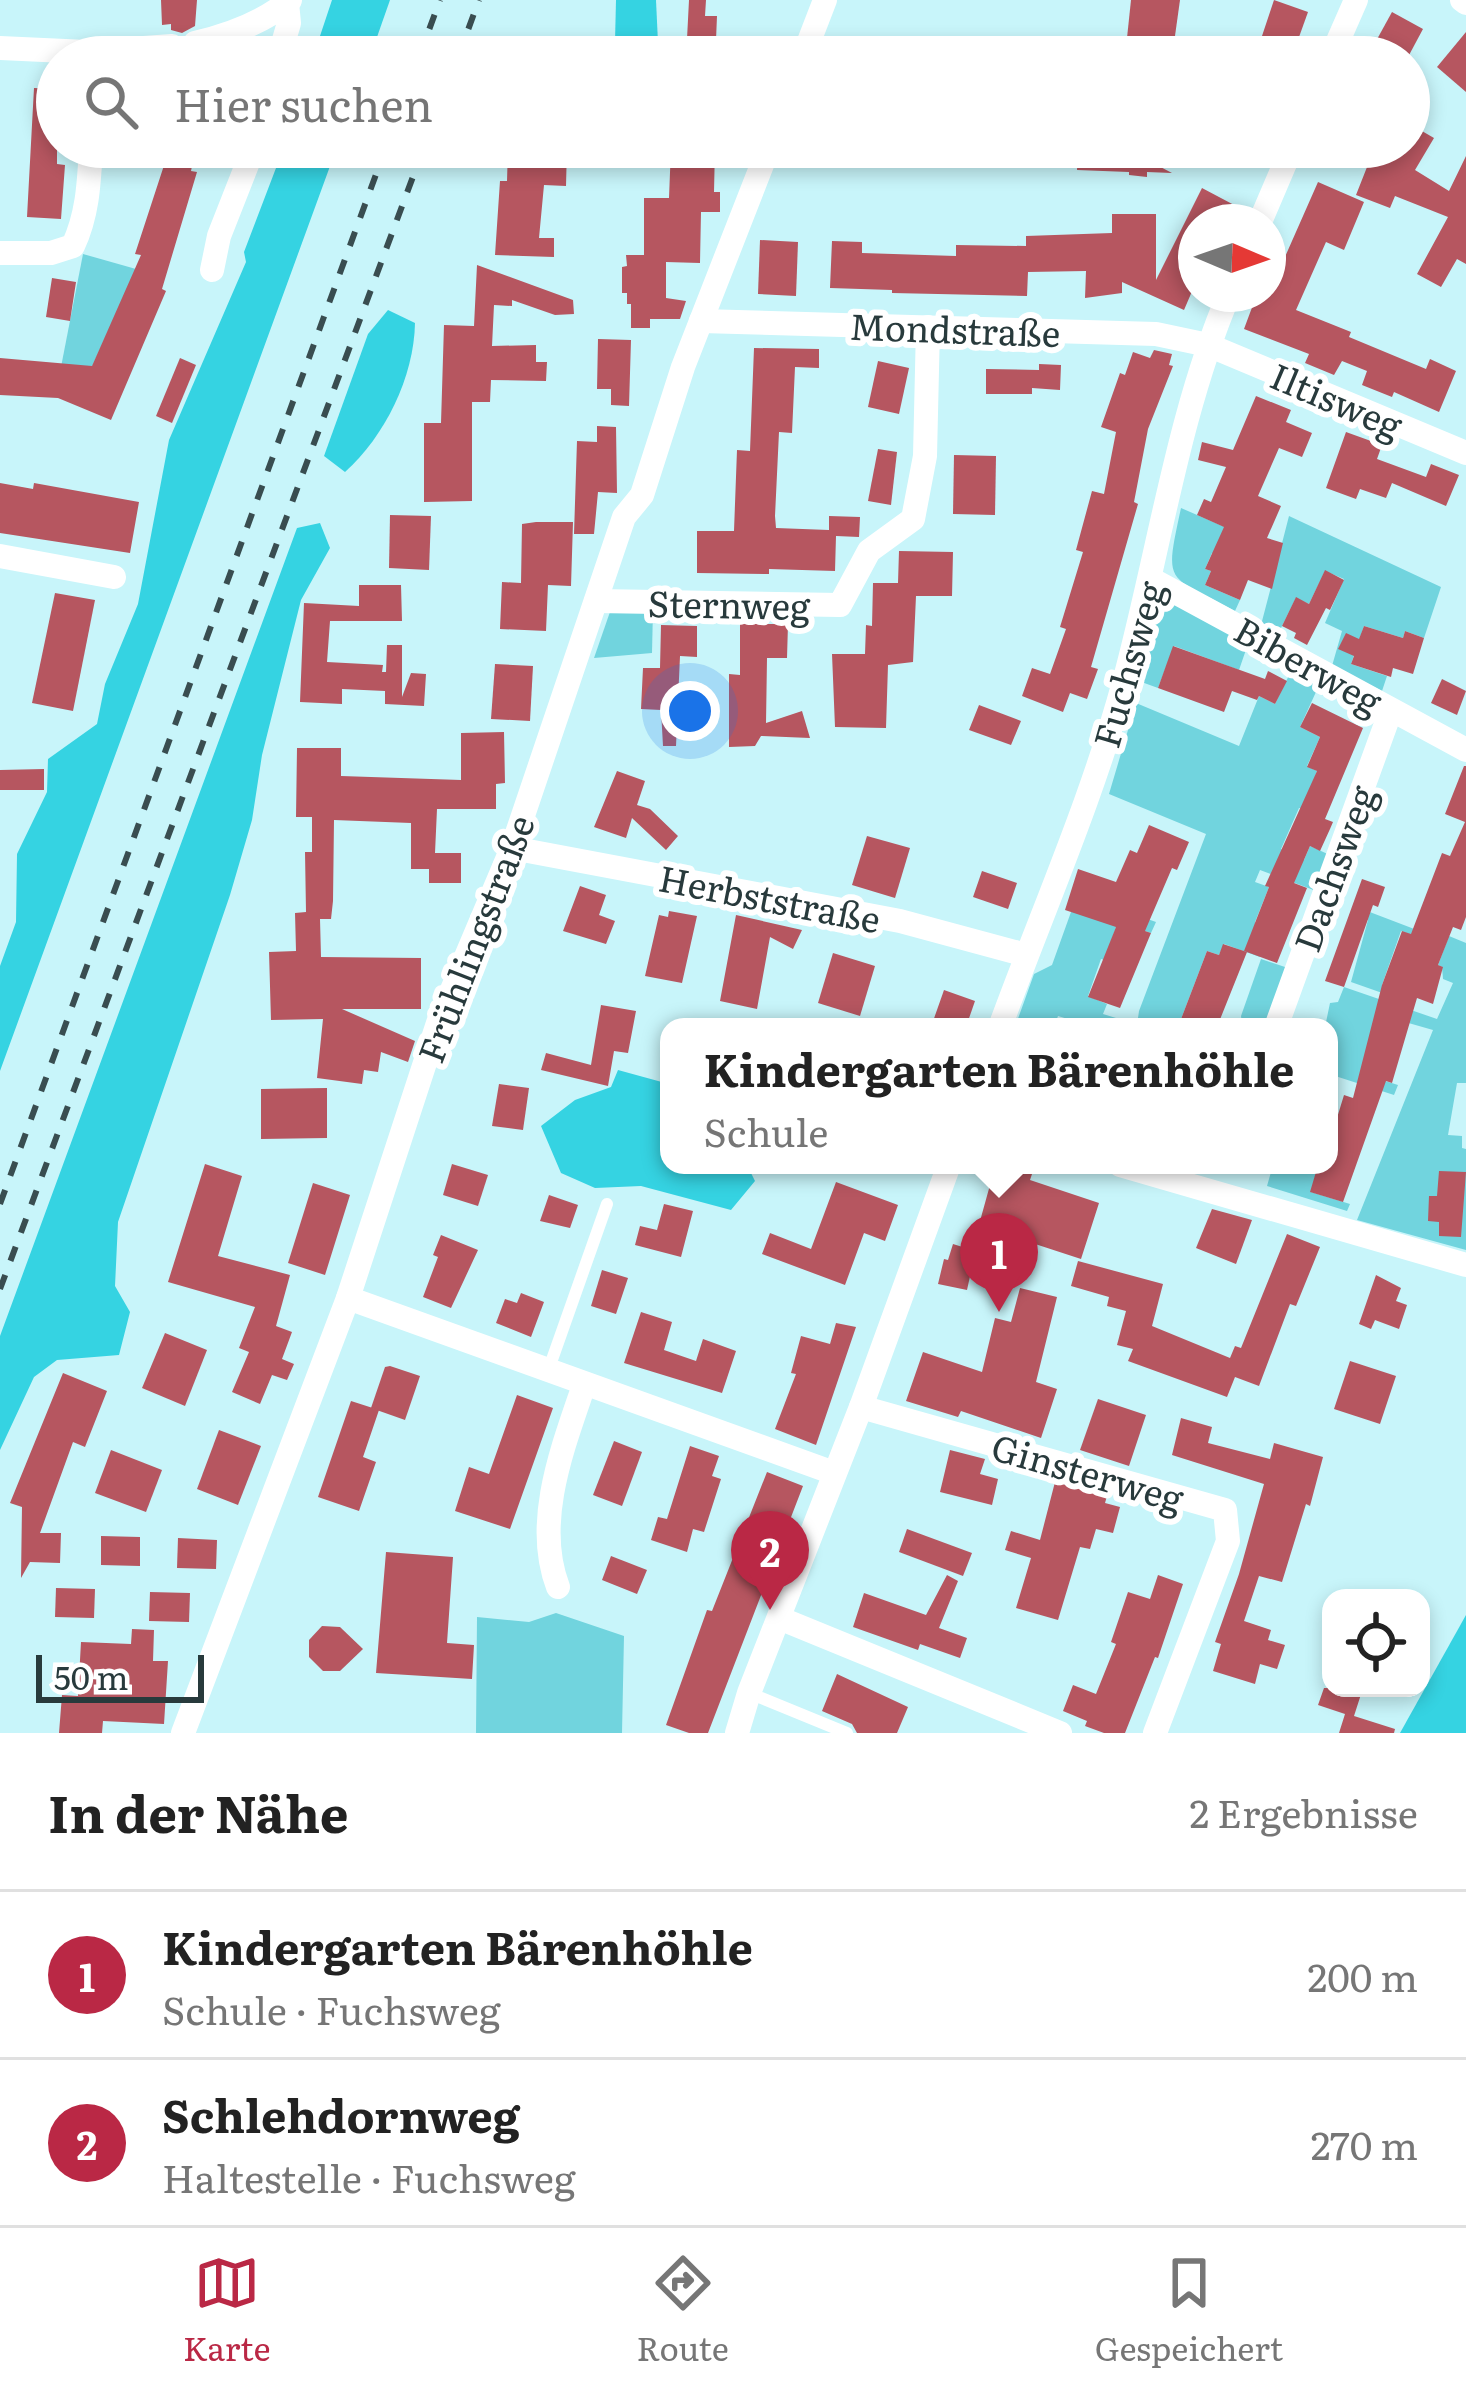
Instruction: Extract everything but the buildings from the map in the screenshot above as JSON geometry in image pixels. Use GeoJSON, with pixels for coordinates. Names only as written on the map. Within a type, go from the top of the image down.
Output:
{"type":"FeatureCollection","features":[{"type":"Feature","properties":{"kind":"street"},"geometry":{"type":"LineString","coordinates":[[811,36],[825,0]]}},
{"type":"Feature","properties":{"kind":"street"},"geometry":{"type":"LineString","coordinates":[[1340,36],[1356,0]]}},
{"type":"Feature","properties":{"kind":"street"},"geometry":{"type":"LineString","coordinates":[[219,36],[288,2],[285,36]]}},
{"type":"Feature","properties":{"kind":"street"},"geometry":{"type":"LineString","coordinates":[[0,47],[36,50]]}},
{"type":"Feature","properties":{"kind":"street"},"geometry":{"type":"LineString","coordinates":[[0,253],[52,254],[73,246],[82,228],[90,168]]}},
{"type":"Feature","properties":{"kind":"street"},"geometry":{"type":"LineString","coordinates":[[212,271],[219,236],[246,168]]}},
{"type":"Feature","properties":{"kind":"street","name":"Frühlingstraße"},"geometry":{"type":"LineString","coordinates":[[183,1733],[348,1298],[438,1023],[512,848],[624,517],[642,495],[700,321],[761,168]]}},
{"type":"Feature","properties":{"kind":"street"},"geometry":{"type":"LineString","coordinates":[[1268,204],[1283,168]]}},
{"type":"Feature","properties":{"kind":"street","name":"Fuchsweg"},"geometry":{"type":"LineString","coordinates":[[1003,1018],[1091,788],[1151,579],[1194,387],[1222,312]]}},
{"type":"Feature","properties":{"kind":"street","name":"Mondstraße"},"geometry":{"type":"LineString","coordinates":[[700,321],[1156,334],[1208,345]]}},
{"type":"Feature","properties":{"kind":"street","name":"Sternweg"},"geometry":{"type":"LineString","coordinates":[[596,601],[840,605],[869,551],[913,519],[925,456],[928,327]]}},
{"type":"Feature","properties":{"kind":"street","name":"Iltisweg"},"geometry":{"type":"LineString","coordinates":[[1208,345],[1466,454]]}},
{"type":"Feature","properties":{"kind":"street"},"geometry":{"type":"LineString","coordinates":[[0,556],[114,577]]}},
{"type":"Feature","properties":{"kind":"street","name":"Biberweg"},"geometry":{"type":"LineString","coordinates":[[1151,579],[1466,750]]}},
{"type":"Feature","properties":{"kind":"street","name":"Dachsweg"},"geometry":{"type":"LineString","coordinates":[[1279,1018],[1390,710]]}},
{"type":"Feature","properties":{"kind":"street","name":"Herbststraße"},"geometry":{"type":"LineString","coordinates":[[512,848],[900,921],[1026,955]]}},
{"type":"Feature","properties":{"kind":"street"},"geometry":{"type":"LineString","coordinates":[[737,1733],[946,1174]]}},
{"type":"Feature","properties":{"kind":"street"},"geometry":{"type":"LineString","coordinates":[[1177,1174],[1466,1265]]}},
{"type":"Feature","properties":{"kind":"street"},"geometry":{"type":"LineString","coordinates":[[348,1298],[834,1473]]}},
{"type":"Feature","properties":{"kind":"street"},"geometry":{"type":"LineString","coordinates":[[558,1587],[551,1569],[551,1497],[584,1384]]}},
{"type":"Feature","properties":{"kind":"street","name":"Ginsterweg"},"geometry":{"type":"LineString","coordinates":[[861,1407],[1225,1510],[1228,1541],[1155,1733]]}},
{"type":"Feature","properties":{"kind":"street"},"geometry":{"type":"LineString","coordinates":[[778,1618],[1060,1733]]}},
{"type":"Feature","properties":{"kind":"lane"},"geometry":{"type":"LineString","coordinates":[[548,1372],[607,1204]]}},
{"type":"Feature","properties":{"kind":"lane"},"geometry":{"type":"LineString","coordinates":[[749,1693],[847,1733]]}},
{"type":"Feature","properties":{"kind":"shaded area"},"geometry":{"type":"Polygon","coordinates":[[[332,0],[390,0],[377,36],[320,36],[332,0]]]}},
{"type":"Feature","properties":{"kind":"shaded area"},"geometry":{"type":"Polygon","coordinates":[[[616,0],[656,0],[658,36],[615,36],[616,0]]]}},
{"type":"Feature","properties":{"kind":"shaded area"},"geometry":{"type":"Polygon","coordinates":[[[276,168],[329,168],[0,1071],[0,966],[16,922],[17,854],[47,792],[48,759],[97,724],[105,684],[138,604],[169,440],[246,262],[244,252],[276,168]]]}},
{"type":"Feature","properties":{"kind":"shaded area"},"geometry":{"type":"Polygon","coordinates":[[[83,254],[136,269],[91,369],[61,367],[83,254]]]}},
{"type":"Feature","properties":{"kind":"shaded area"},"geometry":{"type":"Polygon","coordinates":[[[388,310],[415,323],[409,364],[384,423],[345,472],[324,456],[368,334],[388,310]]]}},
{"type":"Feature","properties":{"kind":"shaded area"},"geometry":{"type":"Polygon","coordinates":[[[1181,508],[1280,551],[1289,516],[1441,587],[1424,638],[1405,631],[1403,638],[1364,626],[1351,664],[1387,676],[1382,691],[1332,666],[1342,631],[1325,623],[1344,579],[1325,571],[1309,604],[1296,598],[1278,634],[1261,625],[1278,560],[1212,553],[1205,585],[1240,600],[1235,611],[1195,590],[1183,583],[1172,566],[1181,508]]]}},
{"type":"Feature","properties":{"kind":"shaded area"},"geometry":{"type":"Polygon","coordinates":[[[320,523],[330,548],[301,600],[262,755],[252,820],[118,1222],[115,1286],[130,1312],[119,1355],[57,1360],[34,1377],[0,1450],[0,1336],[297,528],[320,523]]]}},
{"type":"Feature","properties":{"kind":"shaded area"},"geometry":{"type":"Polygon","coordinates":[[[1165,600],[1249,641],[1239,670],[1174,646],[1158,688],[1136,680],[1156,605],[1165,600]]]}},
{"type":"Feature","properties":{"kind":"shaded area"},"geometry":{"type":"Polygon","coordinates":[[[611,609],[653,609],[652,653],[594,658],[611,609]]]}},
{"type":"Feature","properties":{"kind":"shaded area"},"geometry":{"type":"Polygon","coordinates":[[[1294,665],[1321,681],[1300,727],[1320,737],[1307,766],[1317,771],[1304,809],[1299,808],[1281,849],[1304,860],[1310,846],[1332,856],[1319,892],[1260,870],[1255,882],[1269,887],[1255,922],[1260,957],[1224,944],[1219,955],[1207,951],[1181,1018],[1138,1018],[1206,834],[1109,794],[1136,703],[1239,746],[1259,696],[1275,704],[1294,665]]]}},
{"type":"Feature","properties":{"kind":"shaded area"},"geometry":{"type":"Polygon","coordinates":[[[1091,899],[1156,922],[1151,933],[1118,922],[1101,959],[1088,996],[1107,1004],[1103,1014],[1116,1018],[1018,1018],[1034,974],[1052,965],[1071,912],[1091,899]]]}},
{"type":"Feature","properties":{"kind":"shaded area"},"geometry":{"type":"Polygon","coordinates":[[[1354,906],[1430,935],[1429,941],[1401,931],[1382,985],[1408,994],[1405,1001],[1351,982],[1368,920],[1351,914],[1354,906]]]}},
{"type":"Feature","properties":{"kind":"shaded area"},"geometry":{"type":"Polygon","coordinates":[[[1449,936],[1466,943],[1466,1083],[1457,1083],[1448,1135],[1462,1136],[1466,1149],[1466,1250],[1357,1220],[1433,1030],[1377,1014],[1360,1073],[1398,1085],[1394,1095],[1338,1077],[1338,1018],[1327,1018],[1330,1003],[1338,1002],[1344,987],[1437,1019],[1453,983],[1443,979],[1438,965],[1449,936]]]}},
{"type":"Feature","properties":{"kind":"shaded area"},"geometry":{"type":"Polygon","coordinates":[[[1261,959],[1288,968],[1272,1018],[1241,1016],[1261,959]]]}},
{"type":"Feature","properties":{"kind":"shaded area"},"geometry":{"type":"Polygon","coordinates":[[[618,1070],[660,1082],[660,1174],[752,1174],[755,1181],[731,1210],[641,1186],[595,1188],[561,1173],[541,1126],[575,1100],[611,1087],[618,1070]]]}},
{"type":"Feature","properties":{"kind":"shaded area"},"geometry":{"type":"Polygon","coordinates":[[[1270,1174],[1316,1174],[1311,1192],[1350,1204],[1347,1211],[1267,1186],[1270,1174]]]}},
{"type":"Feature","properties":{"kind":"shaded area"},"geometry":{"type":"Polygon","coordinates":[[[556,1613],[624,1636],[622,1733],[476,1733],[477,1617],[529,1622],[556,1613]]]}},
{"type":"Feature","properties":{"kind":"shaded area"},"geometry":{"type":"Polygon","coordinates":[[[1466,1615],[1466,1733],[1400,1733],[1420,1697],[1430,1697],[1430,1679],[1466,1615]]]}},
{"type":"Feature","properties":{"kind":"railway"},"geometry":{"type":"LineString","coordinates":[[427,36],[440,0]]}},
{"type":"Feature","properties":{"kind":"railway"},"geometry":{"type":"LineString","coordinates":[[466,36],[479,0]]}},
{"type":"Feature","properties":{"kind":"railway"},"geometry":{"type":"LineString","coordinates":[[0,1204],[378,168]]}},
{"type":"Feature","properties":{"kind":"railway"},"geometry":{"type":"LineString","coordinates":[[0,1289],[416,168]]}},
{"type":"Feature","properties":{"kind":"place","name":"Kindergarten Bärenhöhle"},"geometry":{"type":"Point","coordinates":[999,1312]}},
{"type":"Feature","properties":{"kind":"place","name":"Schlehdornweg"},"geometry":{"type":"Point","coordinates":[770,1610]}}]}
